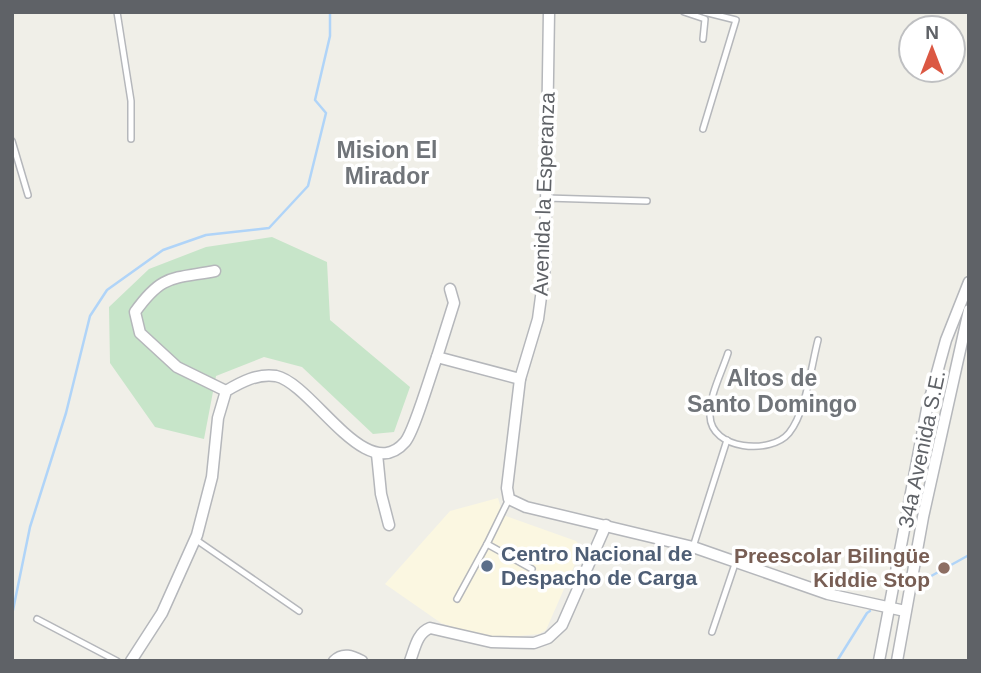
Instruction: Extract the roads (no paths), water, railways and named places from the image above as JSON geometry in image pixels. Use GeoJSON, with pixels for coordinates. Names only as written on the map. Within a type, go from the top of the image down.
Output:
{"type":"FeatureCollection","features":[{"type":"Feature","properties":{"kind":"street","name":"Avenida la Esperanza"},"geometry":{"type":"LineString","coordinates":[[509,499],[507,488],[520,379],[538,319],[542,292],[549,12]]}},
{"type":"Feature","properties":{"kind":"street"},"geometry":{"type":"LineString","coordinates":[[215,271],[164,280],[149,292],[135,312],[140,333],[177,367],[226,391]]}},
{"type":"Feature","properties":{"kind":"street","name":"34a Avenida S.E."},"geometry":{"type":"LineString","coordinates":[[879,661],[927,409],[946,340],[969,282]]}},
{"type":"Feature","properties":{"kind":"street"},"geometry":{"type":"LineString","coordinates":[[131,661],[162,613],[195,539],[212,477],[218,418],[226,391],[241,381],[259,376],[275,376],[292,383],[359,446],[377,454],[393,452],[406,441],[437,357],[454,303],[450,289]]}},
{"type":"Feature","properties":{"kind":"street","name":"34a Avenida S.E."},"geometry":{"type":"LineString","coordinates":[[897,661],[923,517],[969,310]]}},
{"type":"Feature","properties":{"kind":"street"},"geometry":{"type":"LineString","coordinates":[[437,357],[520,379]]}},
{"type":"Feature","properties":{"kind":"street"},"geometry":{"type":"LineString","coordinates":[[377,454],[389,525]]}},
{"type":"Feature","properties":{"kind":"street"},"geometry":{"type":"LineString","coordinates":[[509,499],[526,507],[693,547],[828,594],[905,611]]}},
{"type":"Feature","properties":{"kind":"street"},"geometry":{"type":"LineString","coordinates":[[908,514],[923,517]]}},
{"type":"Feature","properties":{"kind":"street"},"geometry":{"type":"LineString","coordinates":[[410,661],[419,637],[424,630],[430,628],[491,642],[534,643],[548,638],[562,625],[606,525]]}},
{"type":"Feature","properties":{"kind":"street"},"geometry":{"type":"LineString","coordinates":[[892,594],[908,597]]}},
{"type":"Feature","properties":{"kind":"street"},"geometry":{"type":"LineString","coordinates":[[334,661],[346,655],[362,661]]}},
{"type":"Feature","properties":{"kind":"lane"},"geometry":{"type":"LineString","coordinates":[[117,12],[131,102],[131,139]]}},
{"type":"Feature","properties":{"kind":"lane"},"geometry":{"type":"LineString","coordinates":[[684,12],[705,19],[703,39]]}},
{"type":"Feature","properties":{"kind":"lane"},"geometry":{"type":"LineString","coordinates":[[703,129],[736,20],[704,12]]}},
{"type":"Feature","properties":{"kind":"lane"},"geometry":{"type":"LineString","coordinates":[[12,141],[28,195]]}},
{"type":"Feature","properties":{"kind":"lane"},"geometry":{"type":"LineString","coordinates":[[546,198],[647,201]]}},
{"type":"Feature","properties":{"kind":"lane"},"geometry":{"type":"LineString","coordinates":[[728,353],[710,415],[715,432],[739,444],[767,445],[788,434],[800,414],[818,340]]}},
{"type":"Feature","properties":{"kind":"lane"},"geometry":{"type":"LineString","coordinates":[[693,547],[727,440]]}},
{"type":"Feature","properties":{"kind":"lane"},"geometry":{"type":"LineString","coordinates":[[457,599],[488,544],[509,499]]}},
{"type":"Feature","properties":{"kind":"lane"},"geometry":{"type":"LineString","coordinates":[[195,539],[299,611]]}},
{"type":"Feature","properties":{"kind":"lane"},"geometry":{"type":"LineString","coordinates":[[488,544],[532,569]]}},
{"type":"Feature","properties":{"kind":"lane"},"geometry":{"type":"LineString","coordinates":[[712,632],[736,561]]}},
{"type":"Feature","properties":{"kind":"lane"},"geometry":{"type":"LineString","coordinates":[[37,619],[117,661]]}},
{"type":"Feature","properties":{"kind":"waterway"},"geometry":{"type":"LineString","coordinates":[[12,615],[30,527],[66,413],[90,316],[107,290],[163,250],[206,235],[269,228],[308,186],[326,113],[315,100],[330,36],[330,12]]}},
{"type":"Feature","properties":{"kind":"waterway"},"geometry":{"type":"LineString","coordinates":[[915,585],[969,555]]}},
{"type":"Feature","properties":{"kind":"waterway"},"geometry":{"type":"LineString","coordinates":[[837,661],[870,611]]}},
{"type":"Feature","properties":{"kind":"place","name":"Centro Nacional de Despacho de Carga"},"geometry":{"type":"Point","coordinates":[487,566]}},
{"type":"Feature","properties":{"kind":"place","name":"Preescolar Bilingüe Kiddie Stop"},"geometry":{"type":"Point","coordinates":[944,568]}},
{"type":"Feature","properties":{"kind":"district","name":"Mision El Mirador"},"geometry":{"type":"Point","coordinates":[387,163]}},
{"type":"Feature","properties":{"kind":"district","name":"Altos de Santo Domingo"},"geometry":{"type":"Point","coordinates":[772,391]}}]}
